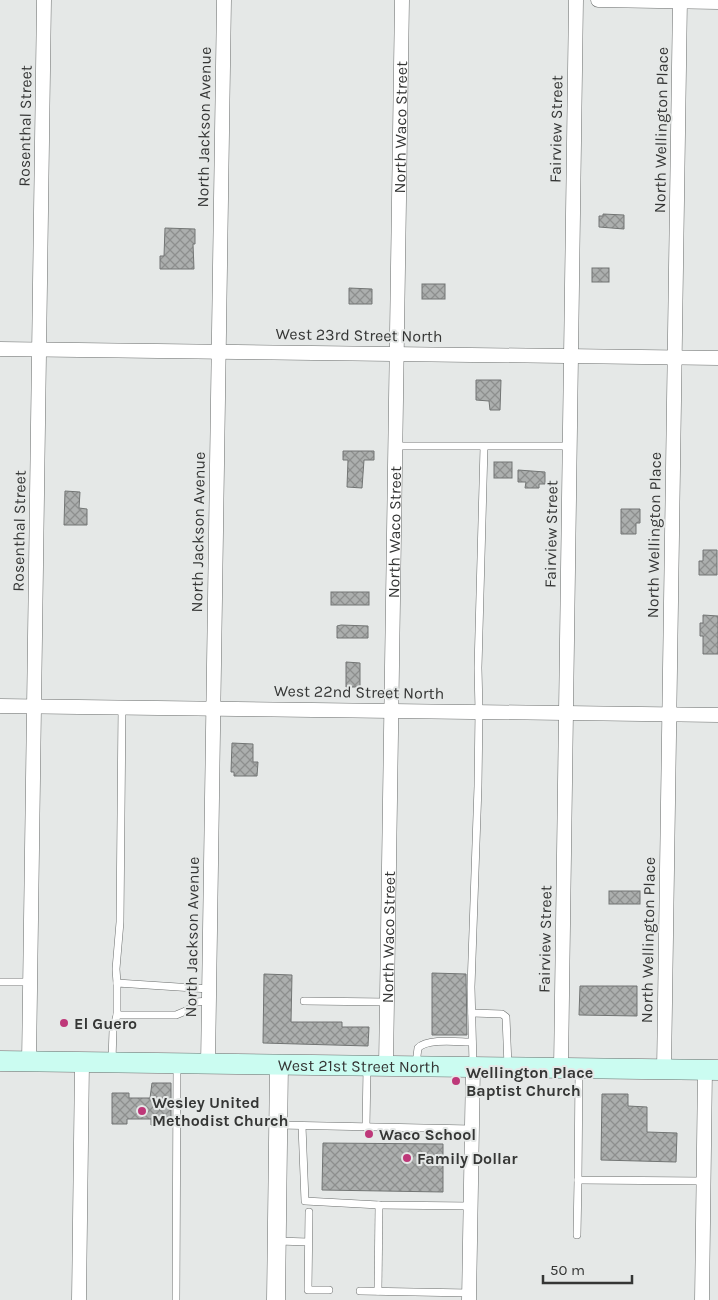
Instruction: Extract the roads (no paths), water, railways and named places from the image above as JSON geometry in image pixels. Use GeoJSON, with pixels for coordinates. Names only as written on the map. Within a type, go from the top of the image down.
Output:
{"type":"FeatureCollection","features":[{"type":"Feature","properties":{"kind":"main road","name":"West 21st Street North"},"geometry":{"type":"LineString","coordinates":[[0,1062],[712,1070]]}},
{"type":"Feature","properties":{"kind":"street","name":"Rosenthal Street"},"geometry":{"type":"LineString","coordinates":[[29,1062],[44,0]]}},
{"type":"Feature","properties":{"kind":"street","name":"North Jackson Avenue"},"geometry":{"type":"LineString","coordinates":[[208,1064],[224,0]]}},
{"type":"Feature","properties":{"kind":"street","name":"North Waco Street"},"geometry":{"type":"LineString","coordinates":[[377,1066],[387,1002],[402,0]]}},
{"type":"Feature","properties":{"kind":"street","name":"Fairview Street"},"geometry":{"type":"LineString","coordinates":[[570,1068],[566,712],[576,0]]}},
{"type":"Feature","properties":{"kind":"street"},"geometry":{"type":"LineString","coordinates":[[598,0],[718,2]]}},
{"type":"Feature","properties":{"kind":"street","name":"North Wellington Place"},"geometry":{"type":"LineString","coordinates":[[664,1070],[680,1]]}},
{"type":"Feature","properties":{"kind":"street","name":"West 23rd Street North"},"geometry":{"type":"LineString","coordinates":[[0,349],[718,358]]}},
{"type":"Feature","properties":{"kind":"street","name":"West 22nd Street North"},"geometry":{"type":"LineString","coordinates":[[0,706],[566,712],[718,716]]}},
{"type":"Feature","properties":{"kind":"street"},"geometry":{"type":"LineString","coordinates":[[79,1300],[82,1063]]}},
{"type":"Feature","properties":{"kind":"street"},"geometry":{"type":"LineString","coordinates":[[276,1300],[279,1064]]}},
{"type":"Feature","properties":{"kind":"street"},"geometry":{"type":"LineString","coordinates":[[469,1296],[473,1067]]}},
{"type":"Feature","properties":{"kind":"street"},"geometry":{"type":"LineString","coordinates":[[702,1300],[704,1181],[712,1070]]}},
{"type":"Feature","properties":{"kind":"lane"},"geometry":{"type":"LineString","coordinates":[[396,446],[569,446]]}},
{"type":"Feature","properties":{"kind":"lane"},"geometry":{"type":"LineString","coordinates":[[473,1067],[473,910],[480,711],[478,668],[484,446]]}},
{"type":"Feature","properties":{"kind":"lane"},"geometry":{"type":"LineString","coordinates":[[112,1063],[113,1030],[117,1015],[116,969],[120,922],[122,707]]}},
{"type":"Feature","properties":{"kind":"lane"},"geometry":{"type":"LineString","coordinates":[[0,982],[30,982]]}},
{"type":"Feature","properties":{"kind":"lane"},"geometry":{"type":"LineString","coordinates":[[117,983],[209,995]]}},
{"type":"Feature","properties":{"kind":"lane"},"geometry":{"type":"LineString","coordinates":[[117,1015],[176,1015],[188,1010],[196,1002],[209,995]]}},
{"type":"Feature","properties":{"kind":"lane"},"geometry":{"type":"LineString","coordinates":[[304,1001],[387,1002]]}},
{"type":"Feature","properties":{"kind":"lane"},"geometry":{"type":"LineString","coordinates":[[472,1013],[502,1014],[506,1016],[508,1067]]}},
{"type":"Feature","properties":{"kind":"lane"},"geometry":{"type":"LineString","coordinates":[[416,1066],[418,1048],[424,1044],[472,1042]]}},
{"type":"Feature","properties":{"kind":"lane"},"geometry":{"type":"LineString","coordinates":[[176,1300],[177,1064]]}},
{"type":"Feature","properties":{"kind":"lane"},"geometry":{"type":"LineString","coordinates":[[366,1127],[377,1066]]}},
{"type":"Feature","properties":{"kind":"lane"},"geometry":{"type":"LineString","coordinates":[[570,1068],[578,1180],[577,1235]]}},
{"type":"Feature","properties":{"kind":"lane"},"geometry":{"type":"LineString","coordinates":[[278,1125],[472,1129]]}},
{"type":"Feature","properties":{"kind":"lane"},"geometry":{"type":"LineString","coordinates":[[302,1126],[305,1201],[380,1205],[470,1206]]}},
{"type":"Feature","properties":{"kind":"lane"},"geometry":{"type":"LineString","coordinates":[[578,1180],[704,1181]]}},
{"type":"Feature","properties":{"kind":"lane"},"geometry":{"type":"LineString","coordinates":[[378,1291],[380,1205]]}},
{"type":"Feature","properties":{"kind":"lane"},"geometry":{"type":"LineString","coordinates":[[309,1212],[308,1290],[329,1290]]}},
{"type":"Feature","properties":{"kind":"lane"},"geometry":{"type":"LineString","coordinates":[[277,1242],[308,1242]]}},
{"type":"Feature","properties":{"kind":"lane"},"geometry":{"type":"LineString","coordinates":[[360,1291],[469,1296]]}},
{"type":"Feature","properties":{"kind":"place","name":"El Guero"},"geometry":{"type":"Point","coordinates":[64,1023]}},
{"type":"Feature","properties":{"kind":"place","name":"Wellington Place Baptist Church"},"geometry":{"type":"Point","coordinates":[456,1081]}},
{"type":"Feature","properties":{"kind":"place","name":"Wesley United Methodist Church"},"geometry":{"type":"Point","coordinates":[142,1111]}},
{"type":"Feature","properties":{"kind":"place","name":"Waco School"},"geometry":{"type":"Point","coordinates":[369,1134]}},
{"type":"Feature","properties":{"kind":"place","name":"Family Dollar"},"geometry":{"type":"Point","coordinates":[407,1158]}}]}
